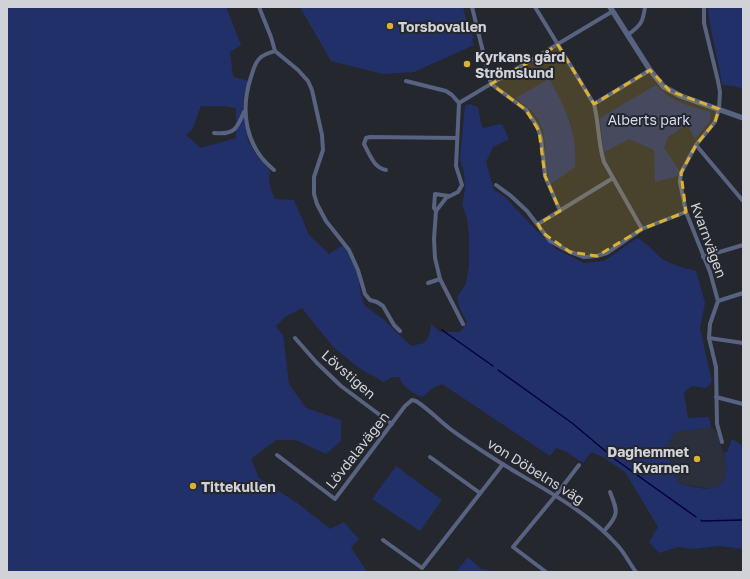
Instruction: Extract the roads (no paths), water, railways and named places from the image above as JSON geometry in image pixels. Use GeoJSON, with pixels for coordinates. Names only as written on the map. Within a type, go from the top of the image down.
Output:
{"type":"FeatureCollection","features":[{"type":"Feature","properties":{"kind":"street"},"geometry":{"type":"LineString","coordinates":[[259,7],[271,37],[274,51],[298,70],[308,81],[312,90],[322,136],[323,150],[314,177],[314,194],[317,204],[326,221],[349,250],[358,270],[365,294],[370,300],[377,302],[382,306],[394,325],[400,331]]}},
{"type":"Feature","properties":{"kind":"street"},"geometry":{"type":"LineString","coordinates":[[472,7],[491,84],[526,110],[535,122],[541,138],[545,176],[560,211]]}},
{"type":"Feature","properties":{"kind":"street"},"geometry":{"type":"LineString","coordinates":[[535,7],[594,104],[598,117],[602,156],[642,229]]}},
{"type":"Feature","properties":{"kind":"street"},"geometry":{"type":"LineString","coordinates":[[629,34],[642,22],[645,7]]}},
{"type":"Feature","properties":{"kind":"street","name":"Kvarnvägen"},"geometry":{"type":"LineString","coordinates":[[704,7],[704,23],[720,92],[719,109],[715,122],[696,144],[683,168],[680,177],[686,212],[718,301]]}},
{"type":"Feature","properties":{"kind":"street"},"geometry":{"type":"LineString","coordinates":[[459,103],[558,45],[612,9],[657,80],[670,91],[743,118]]}},
{"type":"Feature","properties":{"kind":"street"},"geometry":{"type":"LineString","coordinates":[[274,51],[260,58],[257,62],[247,89],[245,109],[250,138],[256,152],[265,163],[274,170]]}},
{"type":"Feature","properties":{"kind":"street"},"geometry":{"type":"LineString","coordinates":[[594,104],[650,70]]}},
{"type":"Feature","properties":{"kind":"street"},"geometry":{"type":"LineString","coordinates":[[406,81],[446,91],[459,103],[456,170],[462,185],[458,192],[443,201],[436,211]]}},
{"type":"Feature","properties":{"kind":"street"},"geometry":{"type":"LineString","coordinates":[[214,133],[227,133],[232,131],[238,126],[245,109]]}},
{"type":"Feature","properties":{"kind":"street"},"geometry":{"type":"LineString","coordinates":[[386,170],[380,169],[375,164],[364,144],[366,138],[370,136],[457,138]]}},
{"type":"Feature","properties":{"kind":"street"},"geometry":{"type":"LineString","coordinates":[[696,144],[743,201]]}},
{"type":"Feature","properties":{"kind":"street"},"geometry":{"type":"LineString","coordinates":[[538,224],[613,178]]}},
{"type":"Feature","properties":{"kind":"street"},"geometry":{"type":"LineString","coordinates":[[496,185],[511,196],[527,211],[538,224],[543,233],[555,244],[570,252],[590,257],[607,253],[642,229],[686,212]]}},
{"type":"Feature","properties":{"kind":"street"},"geometry":{"type":"LineString","coordinates":[[739,196],[743,192]]}},
{"type":"Feature","properties":{"kind":"street"},"geometry":{"type":"LineString","coordinates":[[450,196],[435,194],[434,208],[436,211],[434,244],[440,279],[463,324]]}},
{"type":"Feature","properties":{"kind":"street"},"geometry":{"type":"LineString","coordinates":[[703,257],[743,245]]}},
{"type":"Feature","properties":{"kind":"street"},"geometry":{"type":"LineString","coordinates":[[428,283],[440,279]]}},
{"type":"Feature","properties":{"kind":"street"},"geometry":{"type":"LineString","coordinates":[[722,442],[717,424],[716,367],[709,338],[710,324],[718,301],[743,293]]}},
{"type":"Feature","properties":{"kind":"street","name":"Lövstigen"},"geometry":{"type":"LineString","coordinates":[[295,338],[317,363],[341,386],[392,424]]}},
{"type":"Feature","properties":{"kind":"street"},"geometry":{"type":"LineString","coordinates":[[709,338],[743,343]]}},
{"type":"Feature","properties":{"kind":"street"},"geometry":{"type":"LineString","coordinates":[[716,397],[743,404]]}},
{"type":"Feature","properties":{"kind":"street","name":"Lövdalavägen"},"geometry":{"type":"LineString","coordinates":[[277,455],[336,499],[405,406],[410,401],[414,400]]}},
{"type":"Feature","properties":{"kind":"street","name":"von Döbelns väg"},"geometry":{"type":"LineString","coordinates":[[414,400],[452,430],[503,464],[556,495],[579,511],[620,548],[636,572]]}},
{"type":"Feature","properties":{"kind":"street"},"geometry":{"type":"LineString","coordinates":[[430,457],[480,493]]}},
{"type":"Feature","properties":{"kind":"street"},"geometry":{"type":"LineString","coordinates":[[382,540],[422,568],[503,464]]}},
{"type":"Feature","properties":{"kind":"street"},"geometry":{"type":"LineString","coordinates":[[546,572],[513,547],[556,495],[578,465]]}},
{"type":"Feature","properties":{"kind":"street"},"geometry":{"type":"LineString","coordinates":[[604,532],[616,516],[616,510],[610,492]]}},
{"type":"Feature","properties":{"kind":"waterway"},"geometry":{"type":"LineString","coordinates":[[442,330],[493,366]]}},
{"type":"Feature","properties":{"kind":"waterway"},"geometry":{"type":"LineString","coordinates":[[498,370],[572,423],[616,460],[696,517]]}},
{"type":"Feature","properties":{"kind":"waterway"},"geometry":{"type":"LineString","coordinates":[[701,520],[743,520]]}},
{"type":"Feature","properties":{"kind":"place","name":"Torsbovallen"},"geometry":{"type":"Point","coordinates":[390,26]}},
{"type":"Feature","properties":{"kind":"place","name":"Kyrkans gård Strömslund"},"geometry":{"type":"Point","coordinates":[467,64]}},
{"type":"Feature","properties":{"kind":"place","name":"Daghemmet Kvarnen"},"geometry":{"type":"Point","coordinates":[697,459]}},
{"type":"Feature","properties":{"kind":"place","name":"Tittekullen"},"geometry":{"type":"Point","coordinates":[193,486]}},
{"type":"Feature","properties":{"kind":"park label","name":"Alberts park"},"geometry":{"type":"Point","coordinates":[649,119]}}]}
